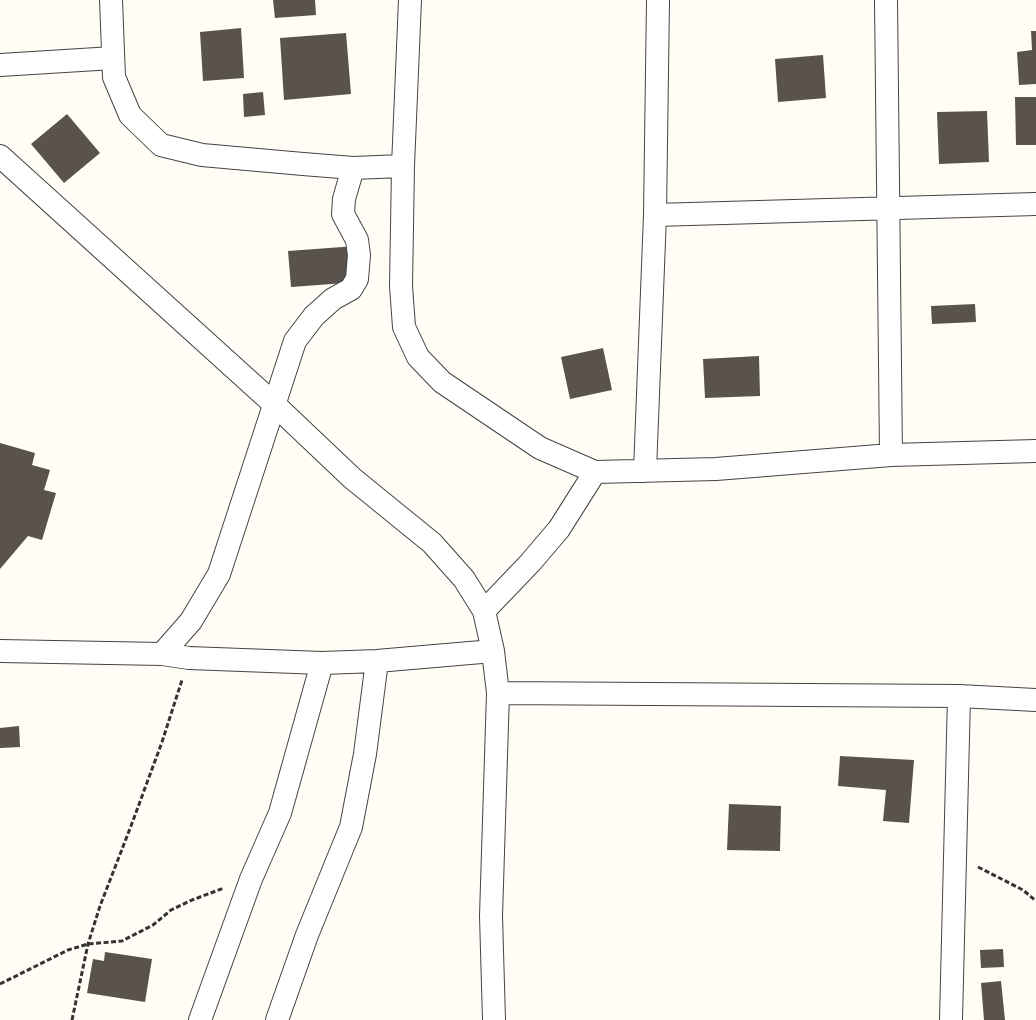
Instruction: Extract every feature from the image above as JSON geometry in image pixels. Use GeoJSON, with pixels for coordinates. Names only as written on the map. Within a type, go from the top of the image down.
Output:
{"type":"FeatureCollection","features":[{"type":"Feature","properties":{"kind":"street"},"geometry":{"type":"LineString","coordinates":[[111,0],[114,77],[130,115],[161,145],[202,155],[353,168],[403,166]]}},
{"type":"Feature","properties":{"kind":"street"},"geometry":{"type":"LineString","coordinates":[[410,0],[403,166],[402,286],[404,327],[418,357],[442,382],[540,448],[595,472],[716,469],[891,455],[1036,451]]}},
{"type":"Feature","properties":{"kind":"street"},"geometry":{"type":"LineString","coordinates":[[645,471],[655,215],[658,0]]}},
{"type":"Feature","properties":{"kind":"street"},"geometry":{"type":"LineString","coordinates":[[886,0],[891,455]]}},
{"type":"Feature","properties":{"kind":"street"},"geometry":{"type":"LineString","coordinates":[[0,65],[113,58]]}},
{"type":"Feature","properties":{"kind":"street"},"geometry":{"type":"LineString","coordinates":[[0,156],[274,404],[352,478],[432,543],[464,579],[484,611],[493,651],[498,693],[491,916],[494,1020]]}},
{"type":"Feature","properties":{"kind":"street"},"geometry":{"type":"LineString","coordinates":[[162,654],[191,621],[219,574],[296,341],[314,316],[333,299],[351,288],[357,279],[359,255],[357,240],[343,214],[344,199],[353,168]]}},
{"type":"Feature","properties":{"kind":"street"},"geometry":{"type":"LineString","coordinates":[[655,215],[1036,204]]}},
{"type":"Feature","properties":{"kind":"street"},"geometry":{"type":"LineString","coordinates":[[484,611],[530,563],[559,529],[595,472]]}},
{"type":"Feature","properties":{"kind":"street"},"geometry":{"type":"LineString","coordinates":[[0,651],[162,654],[189,658],[322,663],[377,661],[493,651]]}},
{"type":"Feature","properties":{"kind":"street"},"geometry":{"type":"LineString","coordinates":[[277,1020],[307,935],[351,826],[365,754],[377,661]]}},
{"type":"Feature","properties":{"kind":"street"},"geometry":{"type":"LineString","coordinates":[[200,1020],[251,879],[280,813],[322,663]]}},
{"type":"Feature","properties":{"kind":"street"},"geometry":{"type":"LineString","coordinates":[[498,693],[959,696],[1036,700]]}},
{"type":"Feature","properties":{"kind":"street"},"geometry":{"type":"LineString","coordinates":[[952,1020],[959,696]]}},
{"type":"Feature","properties":{"kind":"path"},"geometry":{"type":"LineString","coordinates":[[72,1020],[88,944],[100,906],[162,742],[189,658]]}},
{"type":"Feature","properties":{"kind":"path"},"geometry":{"type":"LineString","coordinates":[[955,856],[1023,890],[1036,901]]}},
{"type":"Feature","properties":{"kind":"path"},"geometry":{"type":"LineString","coordinates":[[0,984],[68,950],[88,944],[122,940],[153,925],[171,910],[192,900],[251,879]]}},
{"type":"Feature","properties":{"kind":"building"},"geometry":{"type":"Polygon","coordinates":[[[273,0],[315,0],[316,15],[275,18],[273,0]]]}},
{"type":"Feature","properties":{"kind":"building"},"geometry":{"type":"Polygon","coordinates":[[[241,28],[244,78],[203,81],[200,32],[241,28]]]}},
{"type":"Feature","properties":{"kind":"building"},"geometry":{"type":"Polygon","coordinates":[[[1031,31],[1036,31],[1036,84],[1019,85],[1017,52],[1032,50],[1031,31]]]}},
{"type":"Feature","properties":{"kind":"building"},"geometry":{"type":"Polygon","coordinates":[[[346,33],[351,94],[284,100],[280,38],[346,33]]]}},
{"type":"Feature","properties":{"kind":"building"},"geometry":{"type":"Polygon","coordinates":[[[823,55],[826,98],[778,102],[775,59],[823,55]]]}},
{"type":"Feature","properties":{"kind":"building"},"geometry":{"type":"Polygon","coordinates":[[[263,92],[265,115],[244,117],[243,94],[263,92]]]}},
{"type":"Feature","properties":{"kind":"building"},"geometry":{"type":"Polygon","coordinates":[[[1015,97],[1036,97],[1036,145],[1016,145],[1015,97]]]}},
{"type":"Feature","properties":{"kind":"building"},"geometry":{"type":"Polygon","coordinates":[[[987,111],[989,162],[939,164],[937,112],[987,111]]]}},
{"type":"Feature","properties":{"kind":"building"},"geometry":{"type":"Polygon","coordinates":[[[67,114],[100,153],[64,183],[31,144],[67,114]]]}},
{"type":"Feature","properties":{"kind":"building"},"geometry":{"type":"Polygon","coordinates":[[[356,246],[359,282],[291,287],[288,251],[356,246]]]}},
{"type":"Feature","properties":{"kind":"building"},"geometry":{"type":"Polygon","coordinates":[[[975,304],[976,322],[932,324],[931,306],[975,304]]]}},
{"type":"Feature","properties":{"kind":"building"},"geometry":{"type":"Polygon","coordinates":[[[603,348],[612,390],[570,399],[561,357],[603,348]]]}},
{"type":"Feature","properties":{"kind":"building"},"geometry":{"type":"Polygon","coordinates":[[[759,356],[760,396],[705,398],[703,359],[759,356]]]}},
{"type":"Feature","properties":{"kind":"building"},"geometry":{"type":"Polygon","coordinates":[[[0,443],[35,453],[32,465],[50,470],[44,490],[56,493],[42,540],[28,536],[0,569],[0,443]]]}},
{"type":"Feature","properties":{"kind":"building"},"geometry":{"type":"Polygon","coordinates":[[[19,726],[20,747],[0,748],[0,728],[19,726]]]}},
{"type":"Feature","properties":{"kind":"building"},"geometry":{"type":"Polygon","coordinates":[[[840,756],[914,760],[909,823],[883,821],[886,790],[838,786],[840,756]]]}},
{"type":"Feature","properties":{"kind":"building"},"geometry":{"type":"Polygon","coordinates":[[[729,804],[781,806],[780,851],[727,850],[729,804]]]}},
{"type":"Feature","properties":{"kind":"building"},"geometry":{"type":"Polygon","coordinates":[[[1003,949],[1004,967],[981,968],[980,950],[1003,949]]]}},
{"type":"Feature","properties":{"kind":"building"},"geometry":{"type":"Polygon","coordinates":[[[105,952],[152,959],[145,1002],[87,993],[93,959],[104,961],[105,952]]]}},
{"type":"Feature","properties":{"kind":"building"},"geometry":{"type":"Polygon","coordinates":[[[1001,981],[1005,1020],[984,1020],[981,983],[1001,981]]]}}]}
